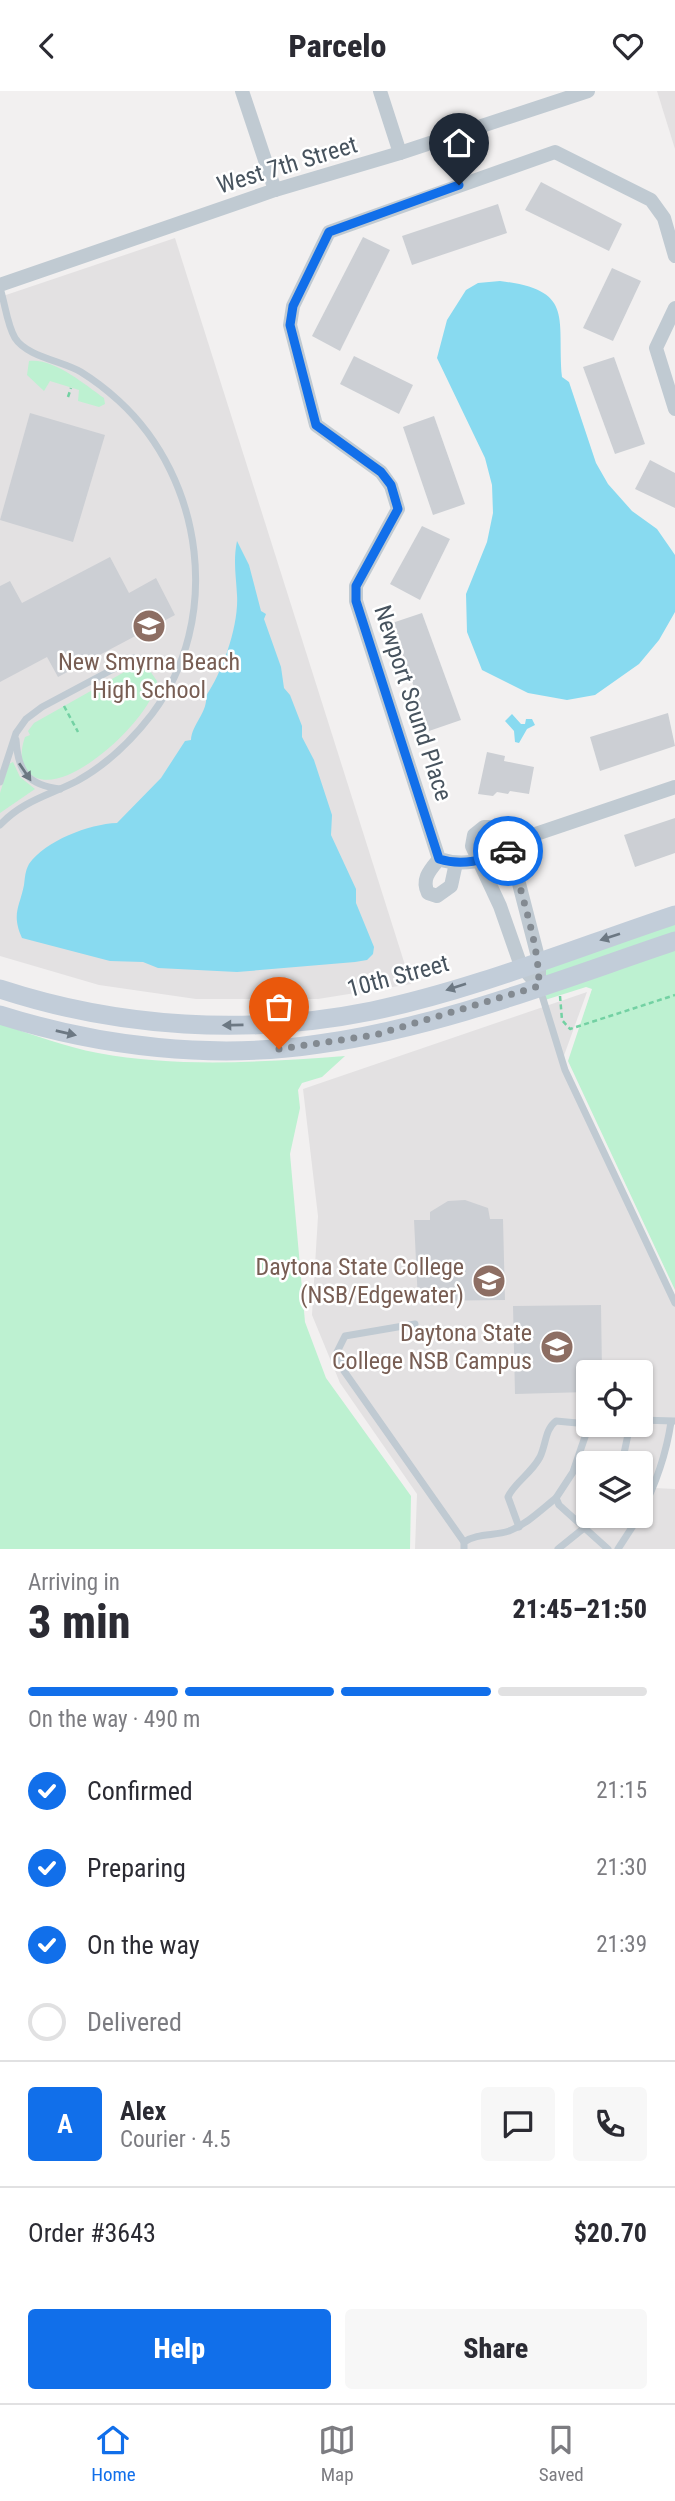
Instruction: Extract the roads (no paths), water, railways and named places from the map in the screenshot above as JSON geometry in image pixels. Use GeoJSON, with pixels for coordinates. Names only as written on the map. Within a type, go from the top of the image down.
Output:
{"type":"FeatureCollection","features":[{"type":"Feature","properties":{"kind":"street"},"geometry":{"type":"LineString","coordinates":[[242,91],[275,190]]}},
{"type":"Feature","properties":{"kind":"street"},"geometry":{"type":"LineString","coordinates":[[380,91],[400,153]]}},
{"type":"Feature","properties":{"kind":"street","name":"West 7th Street"},"geometry":{"type":"LineString","coordinates":[[0,286],[275,190],[400,153],[588,91]]}},
{"type":"Feature","properties":{"kind":"street","name":"Newport Sound Place"},"geometry":{"type":"LineString","coordinates":[[439,859],[356,601],[356,586],[398,509],[395,497],[381,472],[316,425],[290,325],[293,306],[329,232],[334,229],[555,152],[651,200],[664,218],[675,256]]}},
{"type":"Feature","properties":{"kind":"street"},"geometry":{"type":"LineString","coordinates":[[675,308],[656,348],[675,409]]}},
{"type":"Feature","properties":{"kind":"street"},"geometry":{"type":"LineString","coordinates":[[456,863],[451,885],[437,896],[428,893],[425,885],[427,875],[439,859],[456,863],[480,861],[511,850],[527,837],[675,787]]}},
{"type":"Feature","properties":{"kind":"street"},"geometry":{"type":"LineString","coordinates":[[530,963],[511,850],[501,829],[484,827],[477,832],[472,842],[539,986]]}},
{"type":"Feature","properties":{"kind":"street"},"geometry":{"type":"LineString","coordinates":[[500,906],[521,898]]}},
{"type":"Feature","properties":{"kind":"street","name":"10th Street"},"geometry":{"type":"LineString","coordinates":[[0,989],[115,1017],[180,1024],[272,1024],[374,1010],[530,963],[675,915]]}},
{"type":"Feature","properties":{"kind":"street","name":"10th Street"},"geometry":{"type":"LineString","coordinates":[[0,1015],[82,1037],[165,1048],[279,1049],[375,1035],[559,980],[675,941]]}},
{"type":"Feature","properties":{"kind":"lane"},"geometry":{"type":"LineString","coordinates":[[0,286],[15,338],[32,351],[80,371],[105,389],[141,424],[172,472],[192,532],[196,562],[192,621],[178,666],[153,713],[131,738],[90,773],[27,803],[0,825]]}},
{"type":"Feature","properties":{"kind":"lane"},"geometry":{"type":"LineString","coordinates":[[0,782],[16,733],[26,719],[42,708],[128,660],[148,658],[178,666]]}},
{"type":"Feature","properties":{"kind":"lane"},"geometry":{"type":"LineString","coordinates":[[16,733],[17,755],[23,774],[35,784],[60,789]]}},
{"type":"Feature","properties":{"kind":"lane"},"geometry":{"type":"LineString","coordinates":[[539,986],[565,1070],[675,1303]]}},
{"type":"Feature","properties":{"kind":"lane"},"geometry":{"type":"LineString","coordinates":[[415,1324],[345,1336],[337,1352],[344,1371],[464,1545],[519,1527],[556,1498],[573,1472],[584,1437]]}},
{"type":"Feature","properties":{"kind":"lane"},"geometry":{"type":"LineString","coordinates":[[653,1420],[673,1421],[662,1465],[653,1485]]}},
{"type":"Feature","properties":{"kind":"lane"},"geometry":{"type":"LineString","coordinates":[[519,1527],[508,1497],[510,1491],[528,1476],[541,1455],[550,1425],[556,1421],[576,1423]]}},
{"type":"Feature","properties":{"kind":"lane"},"geometry":{"type":"LineString","coordinates":[[556,1498],[559,1505],[576,1521]]}},
{"type":"Feature","properties":{"kind":"lane"},"geometry":{"type":"LineString","coordinates":[[558,1549],[584,1528],[608,1549]]}},
{"type":"Feature","properties":{"kind":"lane"},"geometry":{"type":"LineString","coordinates":[[618,1549],[632,1528]]}},
{"type":"Feature","properties":{"kind":"water"},"geometry":{"type":"Polygon","coordinates":[[[500,281],[541,291],[551,300],[560,323],[562,377],[569,382],[596,463],[608,484],[632,511],[657,529],[675,555],[675,612],[659,640],[639,664],[595,695],[567,700],[528,693],[482,670],[467,632],[466,594],[487,542],[493,513],[492,485],[485,458],[437,358],[447,320],[466,290],[478,283],[500,281]]]}},
{"type":"Feature","properties":{"kind":"water"},"geometry":{"type":"Polygon","coordinates":[[[237,541],[249,565],[261,611],[266,614],[264,619],[281,667],[284,688],[290,695],[302,726],[302,737],[314,760],[332,815],[331,835],[356,889],[356,903],[374,947],[373,954],[367,960],[355,962],[237,972],[158,968],[143,962],[110,961],[22,938],[17,923],[17,910],[29,864],[46,848],[68,835],[117,823],[161,778],[185,741],[191,740],[205,707],[206,696],[224,661],[233,634],[237,607],[237,541]]]}},
{"type":"Feature","properties":{"kind":"water"},"geometry":{"type":"Polygon","coordinates":[[[512,714],[521,724],[525,724],[526,719],[532,719],[535,725],[527,729],[519,743],[515,742],[514,731],[505,721],[512,714]]]}},
{"type":"Feature","properties":{"kind":"place","name":"New Smyrna Beach High School"},"geometry":{"type":"Point","coordinates":[149,626]}},
{"type":"Feature","properties":{"kind":"place","name":"Daytona State College (NSB/Edgewater)"},"geometry":{"type":"Point","coordinates":[489,1281]}},
{"type":"Feature","properties":{"kind":"place","name":"Daytona State College NSB Campus"},"geometry":{"type":"Point","coordinates":[557,1347]}}]}
